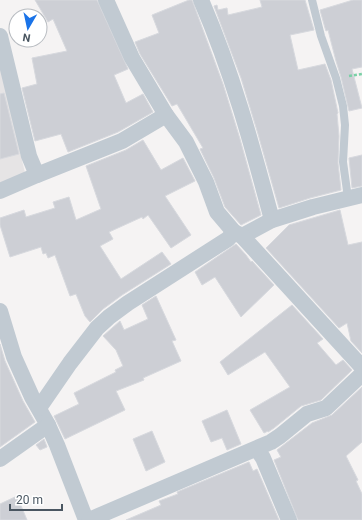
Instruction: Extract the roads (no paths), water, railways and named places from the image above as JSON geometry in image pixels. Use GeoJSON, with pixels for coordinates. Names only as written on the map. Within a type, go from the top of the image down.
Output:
{"type":"FeatureCollection","features":[{"type":"Feature","properties":{"kind":"street"},"geometry":{"type":"LineString","coordinates":[[106,0],[126,48],[166,115],[186,142],[206,182],[217,212],[362,367]]}},
{"type":"Feature","properties":{"kind":"street"},"geometry":{"type":"LineString","coordinates":[[201,0],[218,38],[244,117],[272,220]]}},
{"type":"Feature","properties":{"kind":"street"},"geometry":{"type":"LineString","coordinates":[[0,36],[29,156],[37,174]]}},
{"type":"Feature","properties":{"kind":"street"},"geometry":{"type":"LineString","coordinates":[[0,191],[37,174],[122,141],[166,115]]}},
{"type":"Feature","properties":{"kind":"street"},"geometry":{"type":"LineString","coordinates":[[39,408],[70,363],[97,328],[128,303],[238,234],[272,220],[355,196]]}},
{"type":"Feature","properties":{"kind":"street"},"geometry":{"type":"LineString","coordinates":[[0,311],[14,357],[32,397],[48,425],[57,445],[87,520],[257,449],[280,436],[306,414],[326,408],[362,374]]}},
{"type":"Feature","properties":{"kind":"street"},"geometry":{"type":"LineString","coordinates":[[0,459],[48,425]]}},
{"type":"Feature","properties":{"kind":"street"},"geometry":{"type":"LineString","coordinates":[[257,449],[263,458],[289,520]]}},
{"type":"Feature","properties":{"kind":"lane"},"geometry":{"type":"LineString","coordinates":[[312,0],[321,36],[336,78],[343,106],[345,125],[343,162],[355,196]]}}]}
